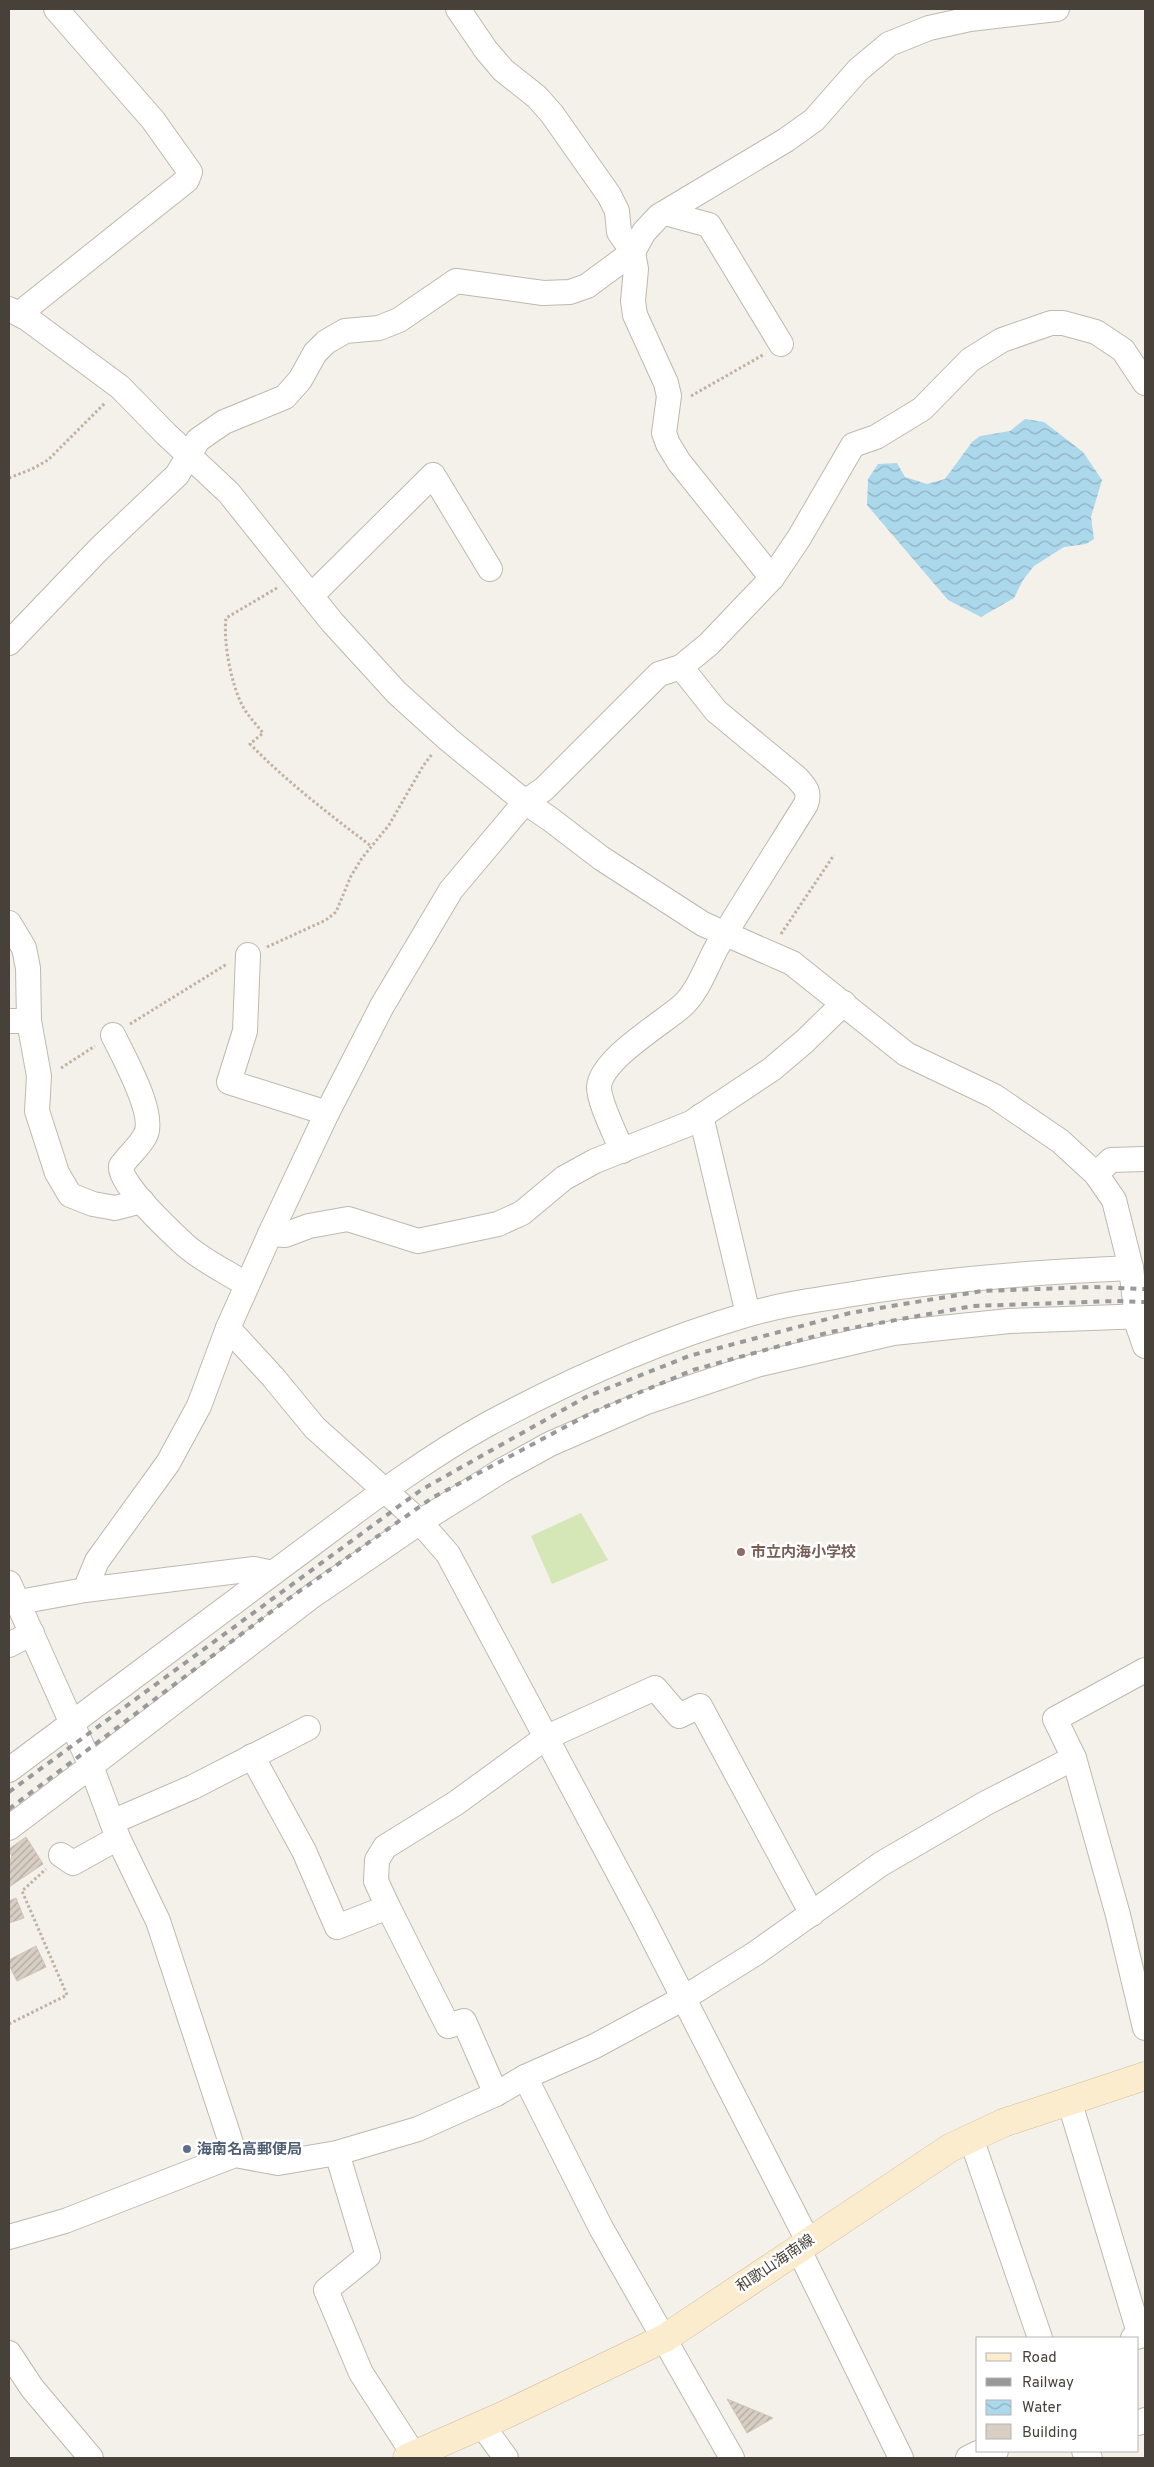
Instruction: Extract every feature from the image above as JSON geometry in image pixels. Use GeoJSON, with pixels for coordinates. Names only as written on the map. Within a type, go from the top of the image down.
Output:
{"type":"FeatureCollection","features":[{"type":"Feature","properties":{"kind":"main road","name":"和歌山海南線"},"geometry":{"type":"LineString","coordinates":[[411,2457],[665,2338],[803,2244],[950,2148],[1003,2123],[1145,2076]]}},
{"type":"Feature","properties":{"kind":"street"},"geometry":{"type":"LineString","coordinates":[[56,9],[153,120],[190,172],[187,180],[14,311],[120,387],[166,434],[229,493],[332,622],[397,693],[446,737],[525,802],[601,858],[703,924],[792,963],[906,1054],[994,1096],[1060,1141],[1096,1174],[1114,1200],[1131,1268],[1145,1346]]}},
{"type":"Feature","properties":{"kind":"street"},"geometry":{"type":"LineString","coordinates":[[458,9],[486,50],[503,70],[537,97],[552,114],[610,195],[617,211],[620,232],[633,252],[636,268],[633,301],[635,315],[664,378],[669,396],[664,433],[668,444],[679,462],[772,578]]}},
{"type":"Feature","properties":{"kind":"street"},"geometry":{"type":"LineString","coordinates":[[9,643],[100,548],[177,475],[198,440],[224,422],[285,397],[300,380],[315,353],[326,342],[345,332],[379,328],[399,320],[456,281],[480,282],[543,293],[570,292],[588,286],[633,252],[644,232],[665,213],[786,140],[814,120],[858,70],[889,44],[929,28],[970,19],[1057,9]]}},
{"type":"Feature","properties":{"kind":"street"},"geometry":{"type":"LineString","coordinates":[[665,213],[709,225],[781,344]]}},
{"type":"Feature","properties":{"kind":"street"},"geometry":{"type":"LineString","coordinates":[[85,1590],[97,1561],[168,1463],[199,1406],[228,1328],[270,1234],[327,1113],[382,1006],[451,890],[525,802],[544,789],[659,674],[681,667],[709,644],[772,578],[799,538],[853,445],[876,438],[922,408],[970,360],[1002,340],[1051,323],[1063,323],[1096,332],[1123,350],[1145,382]]}},
{"type":"Feature","properties":{"kind":"street"},"geometry":{"type":"LineString","coordinates":[[311,596],[433,475],[490,569]]}},
{"type":"Feature","properties":{"kind":"street"},"geometry":{"type":"LineString","coordinates":[[622,1151],[602,1101],[599,1087],[602,1077],[622,1052],[683,1005],[691,995],[725,934],[806,804],[809,795],[806,788],[797,778],[716,712],[681,667]]}},
{"type":"Feature","properties":{"kind":"street"},"geometry":{"type":"LineString","coordinates":[[9,923],[24,948],[28,968],[19,1021],[39,1082],[37,1111],[39,1120],[57,1172],[70,1195],[93,1204],[115,1208],[142,1201]]}},
{"type":"Feature","properties":{"kind":"street"},"geometry":{"type":"LineString","coordinates":[[248,955],[245,1031],[229,1082],[327,1113]]}},
{"type":"Feature","properties":{"kind":"street"},"geometry":{"type":"LineString","coordinates":[[270,1234],[285,1235],[309,1226],[348,1219],[418,1241],[498,1224],[522,1213],[564,1178],[595,1160],[691,1124],[772,1069],[806,1042],[844,1003]]}},
{"type":"Feature","properties":{"kind":"street"},"geometry":{"type":"LineString","coordinates":[[113,1035],[134,1079],[148,1120],[145,1136],[124,1162],[120,1171],[142,1201],[186,1246],[247,1285]]}},
{"type":"Feature","properties":{"kind":"street"},"geometry":{"type":"LineString","coordinates":[[702,1116],[748,1314]]}},
{"type":"Feature","properties":{"kind":"street"},"geometry":{"type":"LineString","coordinates":[[1096,1174],[1111,1160],[1145,1159]]}},
{"type":"Feature","properties":{"kind":"street"},"geometry":{"type":"LineString","coordinates":[[9,1770],[385,1492],[488,1425],[566,1386],[676,1338],[748,1314],[901,1286],[1033,1272],[1131,1268]]}},
{"type":"Feature","properties":{"kind":"street"},"geometry":{"type":"LineString","coordinates":[[9,1828],[312,1596],[420,1522],[550,1444],[644,1403],[760,1364],[893,1333],[1009,1321],[1141,1316]]}},
{"type":"Feature","properties":{"kind":"street"},"geometry":{"type":"LineString","coordinates":[[228,1328],[273,1377],[314,1428],[420,1522],[448,1554],[725,2075],[901,2458]]}},
{"type":"Feature","properties":{"kind":"street"},"geometry":{"type":"LineString","coordinates":[[235,2155],[158,1921],[115,1830],[92,1766],[71,1725],[14,1592],[85,1590],[254,1569],[273,1573]]}},
{"type":"Feature","properties":{"kind":"street"},"geometry":{"type":"LineString","coordinates":[[9,1645],[32,1633]]}},
{"type":"Feature","properties":{"kind":"street"},"geometry":{"type":"LineString","coordinates":[[1145,1670],[1055,1719],[1074,1758],[1118,1915],[1145,2028]]}},
{"type":"Feature","properties":{"kind":"street"},"geometry":{"type":"LineString","coordinates":[[496,2094],[464,2021],[448,2026],[376,1881],[377,1860],[385,1847],[456,1804],[545,1738],[655,1688],[679,1716],[700,1706],[812,1914]]}},
{"type":"Feature","properties":{"kind":"street"},"geometry":{"type":"LineString","coordinates":[[61,1855],[73,1863],[115,1830],[193,1787],[308,1728]]}},
{"type":"Feature","properties":{"kind":"street"},"geometry":{"type":"LineString","coordinates":[[252,1756],[304,1851],[337,1927],[388,1907]]}},
{"type":"Feature","properties":{"kind":"street"},"geometry":{"type":"LineString","coordinates":[[9,2237],[65,2221],[235,2155],[278,2162],[337,2153],[418,2129],[496,2094],[525,2076],[595,2046],[684,1998],[812,1914],[881,1864],[986,1803],[1074,1758]]}},
{"type":"Feature","properties":{"kind":"street"},"geometry":{"type":"LineString","coordinates":[[525,2076],[601,2228],[732,2458]]}},
{"type":"Feature","properties":{"kind":"street"},"geometry":{"type":"LineString","coordinates":[[1069,2100],[1140,2336],[1137,2337]]}},
{"type":"Feature","properties":{"kind":"street"},"geometry":{"type":"LineString","coordinates":[[971,2138],[1040,2337]]}},
{"type":"Feature","properties":{"kind":"street"},"geometry":{"type":"LineString","coordinates":[[337,2153],[368,2256],[326,2290],[361,2373],[411,2457]]}},
{"type":"Feature","properties":{"kind":"street"},"geometry":{"type":"LineString","coordinates":[[9,2353],[32,2388],[91,2458]]}},
{"type":"Feature","properties":{"kind":"street"},"geometry":{"type":"LineString","coordinates":[[482,2425],[506,2458]]}},
{"type":"Feature","properties":{"kind":"street"},"geometry":{"type":"LineString","coordinates":[[968,2458],[978,2453],[987,2452]]}},
{"type":"Feature","properties":{"kind":"path"},"geometry":{"type":"LineString","coordinates":[[668,409],[781,344]]}},
{"type":"Feature","properties":{"kind":"path"},"geometry":{"type":"LineString","coordinates":[[9,478],[32,470],[48,460],[120,387]]}},
{"type":"Feature","properties":{"kind":"path"},"geometry":{"type":"LineString","coordinates":[[296,577],[226,618],[224,632],[235,688],[243,706],[263,733],[250,744],[302,793],[372,846]]}},
{"type":"Feature","properties":{"kind":"path"},"geometry":{"type":"LineString","coordinates":[[39,1082],[224,965],[277,944],[326,920],[336,912],[351,876],[372,846],[390,825],[423,766],[446,737]]}},
{"type":"Feature","properties":{"kind":"path"},"geometry":{"type":"LineString","coordinates":[[769,953],[834,855]]}},
{"type":"Feature","properties":{"kind":"path"},"geometry":{"type":"LineString","coordinates":[[9,2024],[67,1995],[22,1891],[61,1855]]}},
{"type":"Feature","properties":{"kind":"green space"},"geometry":{"type":"Polygon","coordinates":[[[581,1513],[608,1560],[552,1584],[531,1536],[581,1513]]]}},
{"type":"Feature","properties":{"kind":"water"},"geometry":{"type":"Polygon","coordinates":[[[1025,419],[1044,422],[1083,452],[1102,480],[1091,517],[1094,539],[1086,544],[1064,547],[1034,566],[1023,580],[1014,598],[981,617],[948,600],[867,505],[868,479],[878,464],[897,463],[905,477],[927,484],[945,479],[972,442],[980,436],[1010,431],[1025,419]]]}},
{"type":"Feature","properties":{"kind":"building"},"geometry":{"type":"Polygon","coordinates":[[[26,1837],[43,1864],[9,1887],[9,1860],[12,1857],[9,1849],[26,1837]]]}},
{"type":"Feature","properties":{"kind":"building"},"geometry":{"type":"Polygon","coordinates":[[[16,1898],[24,1918],[9,1923],[9,1901],[16,1898]]]}},
{"type":"Feature","properties":{"kind":"building"},"geometry":{"type":"Polygon","coordinates":[[[36,1946],[46,1967],[17,1981],[9,1965],[9,1960],[36,1946]]]}},
{"type":"Feature","properties":{"kind":"building"},"geometry":{"type":"Polygon","coordinates":[[[727,2399],[773,2418],[747,2433],[727,2399]]]}},
{"type":"Feature","properties":{"kind":"railway"},"geometry":{"type":"LineString","coordinates":[[9,1792],[421,1490],[586,1397],[689,1356],[850,1313],[982,1291],[1092,1287],[1145,1289]]}},
{"type":"Feature","properties":{"kind":"railway"},"geometry":{"type":"LineString","coordinates":[[9,1809],[284,1602],[432,1498],[593,1412],[693,1370],[830,1332],[973,1306],[1115,1301],[1145,1302]]}},
{"type":"Feature","properties":{"kind":"place","name":"市立内海小学校"},"geometry":{"type":"Point","coordinates":[741,1552]}},
{"type":"Feature","properties":{"kind":"place","name":"海南名高郵便局"},"geometry":{"type":"Point","coordinates":[187,2149]}}]}
